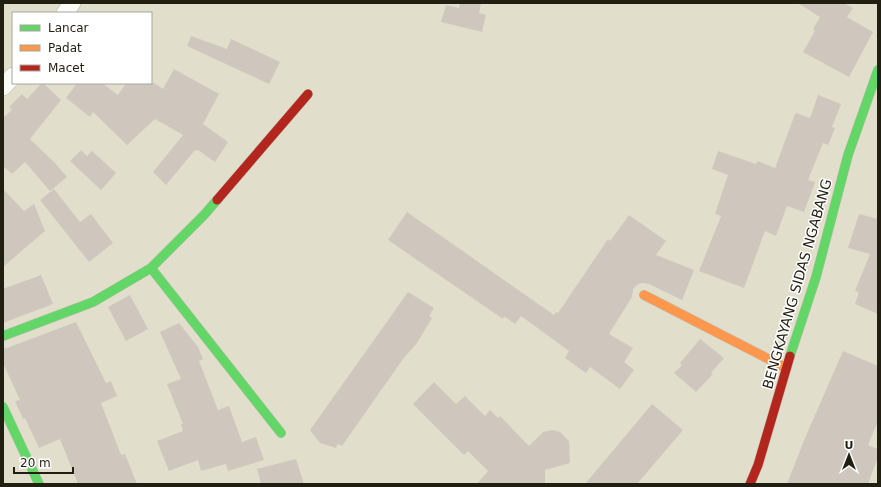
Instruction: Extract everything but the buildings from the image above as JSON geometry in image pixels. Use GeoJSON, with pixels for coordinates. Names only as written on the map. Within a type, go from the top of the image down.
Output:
{"type":"FeatureCollection","features":[{"type":"Feature","properties":{"kind":"main road","name":"BENGKAYANG SIDAS NGABANG"},"geometry":{"type":"LineString","coordinates":[[750,484],[758,464],[786,368],[816,277],[848,155],[878,70]]}},
{"type":"Feature","properties":{"kind":"main road"},"geometry":{"type":"LineString","coordinates":[[3,336],[93,302],[151,268],[204,215],[308,94]]}},
{"type":"Feature","properties":{"kind":"main road"},"geometry":{"type":"LineString","coordinates":[[151,268],[282,434]]}},
{"type":"Feature","properties":{"kind":"main road"},"geometry":{"type":"LineString","coordinates":[[644,295],[786,368]]}},
{"type":"Feature","properties":{"kind":"main road"},"geometry":{"type":"LineString","coordinates":[[3,407],[39,484]]}},
{"type":"Feature","properties":{"kind":"street"},"geometry":{"type":"LineString","coordinates":[[66,12],[72,3]]}},
{"type":"Feature","properties":{"kind":"street"},"geometry":{"type":"LineString","coordinates":[[3,88],[12,77]]}},
{"type":"Feature","properties":{"kind":"traffic: fast"},"geometry":{"type":"LineString","coordinates":[[790,356],[816,277],[848,155],[878,70]]}},
{"type":"Feature","properties":{"kind":"traffic: fast"},"geometry":{"type":"LineString","coordinates":[[3,336],[93,302],[151,268],[217,200]]}},
{"type":"Feature","properties":{"kind":"traffic: fast"},"geometry":{"type":"LineString","coordinates":[[151,268],[281,433]]}},
{"type":"Feature","properties":{"kind":"traffic: fast"},"geometry":{"type":"LineString","coordinates":[[3,407],[39,484]]}},
{"type":"Feature","properties":{"kind":"traffic: slow"},"geometry":{"type":"LineString","coordinates":[[644,295],[786,368]]}},
{"type":"Feature","properties":{"kind":"traffic: jam"},"geometry":{"type":"LineString","coordinates":[[217,200],[308,94]]}},
{"type":"Feature","properties":{"kind":"traffic: jam"},"geometry":{"type":"LineString","coordinates":[[750,484],[758,465],[790,356]]}}]}
